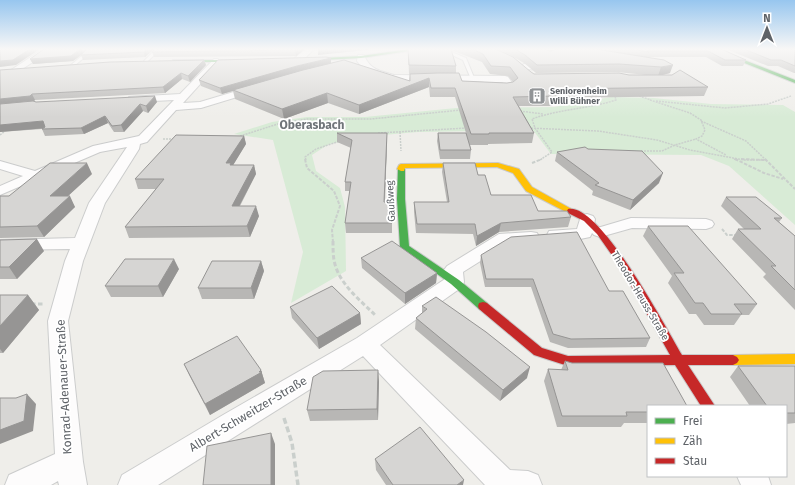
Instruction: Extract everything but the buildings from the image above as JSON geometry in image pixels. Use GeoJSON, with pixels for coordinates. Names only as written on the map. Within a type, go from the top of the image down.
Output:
{"type":"FeatureCollection","features":[{"type":"Feature","properties":{"kind":"street","name":"Konrad-Adenauer-Straße"},"geometry":{"type":"LineString","coordinates":[[71,473],[58,321],[74,260],[97,203],[138,141],[207,72]]}},
{"type":"Feature","properties":{"kind":"street"},"geometry":{"type":"LineString","coordinates":[[374,72],[394,78],[470,79],[483,84],[510,87],[505,78],[519,78]]}},
{"type":"Feature","properties":{"kind":"street"},"geometry":{"type":"LineString","coordinates":[[528,72],[533,78]]}},
{"type":"Feature","properties":{"kind":"street"},"geometry":{"type":"LineString","coordinates":[[768,72],[795,82]]}},
{"type":"Feature","properties":{"kind":"street"},"geometry":{"type":"LineString","coordinates":[[120,100],[178,102],[200,105],[266,85]]}},
{"type":"Feature","properties":{"kind":"street"},"geometry":{"type":"LineString","coordinates":[[0,191],[97,149],[138,141]]}},
{"type":"Feature","properties":{"kind":"street"},"geometry":{"type":"LineString","coordinates":[[0,165],[34,175]]}},
{"type":"Feature","properties":{"kind":"street"},"geometry":{"type":"LineString","coordinates":[[401,166],[498,165],[516,171]]}},
{"type":"Feature","properties":{"kind":"street","name":"Gaußweg"},"geometry":{"type":"LineString","coordinates":[[401,166],[401,199],[405,247],[455,282]]}},
{"type":"Feature","properties":{"kind":"street","name":"Theodor-Heuss-Straße"},"geometry":{"type":"LineString","coordinates":[[516,171],[529,189],[594,225],[625,267],[679,361],[707,405]]}},
{"type":"Feature","properties":{"kind":"street"},"geometry":{"type":"LineString","coordinates":[[706,224],[631,223],[594,225],[584,234],[505,238],[453,270],[455,282],[538,352],[568,361],[795,359]]}},
{"type":"Feature","properties":{"kind":"street"},"geometry":{"type":"LineString","coordinates":[[0,245],[81,243]]}},
{"type":"Feature","properties":{"kind":"street","name":"Albert-Schweitzer-Straße"},"geometry":{"type":"LineString","coordinates":[[132,485],[365,344],[455,282]]}},
{"type":"Feature","properties":{"kind":"street"},"geometry":{"type":"LineString","coordinates":[[365,344],[504,484],[528,485]]}},
{"type":"Feature","properties":{"kind":"street"},"geometry":{"type":"LineString","coordinates":[[19,485],[71,473]]}},
{"type":"Feature","properties":{"kind":"lane"},"geometry":{"type":"LineString","coordinates":[[468,72],[470,79]]}},
{"type":"Feature","properties":{"kind":"path"},"geometry":{"type":"LineString","coordinates":[[638,95],[690,113],[701,120],[746,141],[783,179],[795,189]]}},
{"type":"Feature","properties":{"kind":"path"},"geometry":{"type":"LineString","coordinates":[[650,100],[725,108],[768,104],[777,102],[783,97],[795,95]]}},
{"type":"Feature","properties":{"kind":"path"},"geometry":{"type":"LineString","coordinates":[[515,111],[543,114],[601,105],[616,100],[615,96]]}},
{"type":"Feature","properties":{"kind":"path"},"geometry":{"type":"LineString","coordinates":[[235,138],[281,123],[307,119],[371,119],[463,110]]}},
{"type":"Feature","properties":{"kind":"path"},"geometry":{"type":"LineString","coordinates":[[516,171],[520,166],[538,162],[552,152],[535,128],[532,119],[543,114]]}},
{"type":"Feature","properties":{"kind":"path"},"geometry":{"type":"LineString","coordinates":[[640,151],[662,151],[702,136],[705,130],[701,120]]}},
{"type":"Feature","properties":{"kind":"path"},"geometry":{"type":"LineString","coordinates":[[0,135],[6,131]]}},
{"type":"Feature","properties":{"kind":"path"},"geometry":{"type":"LineString","coordinates":[[400,132],[401,166]]}},
{"type":"Feature","properties":{"kind":"path"},"geometry":{"type":"LineString","coordinates":[[138,141],[176,139]]}},
{"type":"Feature","properties":{"kind":"path"},"geometry":{"type":"LineString","coordinates":[[696,139],[729,157],[750,165],[770,177],[783,179]]}},
{"type":"Feature","properties":{"kind":"path"},"geometry":{"type":"LineString","coordinates":[[657,140],[690,150],[744,160],[765,160]]}},
{"type":"Feature","properties":{"kind":"path"},"geometry":{"type":"LineString","coordinates":[[706,224],[717,224],[727,235],[742,235]]}},
{"type":"Feature","properties":{"kind":"path"},"geometry":{"type":"LineString","coordinates":[[23,304],[62,303]]}},
{"type":"Feature","properties":{"kind":"path"},"geometry":{"type":"LineString","coordinates":[[271,400],[286,421],[292,443],[298,485]]}},
{"type":"Feature","properties":{"kind":"green space"},"geometry":{"type":"Polygon","coordinates":[[[611,97],[654,98],[711,104],[783,105],[795,112],[795,225],[729,166],[701,155],[551,154],[533,130],[418,132],[371,136],[329,144],[312,155],[316,171],[340,188],[345,207],[346,271],[291,303],[303,252],[273,140],[234,134],[272,122],[307,117],[365,117],[456,108],[554,107],[611,97]]]}},
{"type":"Feature","properties":{"kind":"traffic: fast"},"geometry":{"type":"LineString","coordinates":[[769,72],[795,82]]}},
{"type":"Feature","properties":{"kind":"traffic: fast"},"geometry":{"type":"LineString","coordinates":[[401,169],[401,199],[405,247],[455,282],[483,306]]}},
{"type":"Feature","properties":{"kind":"traffic: slow"},"geometry":{"type":"LineString","coordinates":[[401,169],[401,166],[498,165],[516,171],[529,189],[571,211]]}},
{"type":"Feature","properties":{"kind":"traffic: slow"},"geometry":{"type":"LineString","coordinates":[[733,360],[795,359]]}},
{"type":"Feature","properties":{"kind":"traffic: jam"},"geometry":{"type":"LineString","coordinates":[[571,211],[587,219],[600,232],[625,267],[679,361],[707,405]]}},
{"type":"Feature","properties":{"kind":"traffic: jam"},"geometry":{"type":"LineString","coordinates":[[483,306],[538,352],[568,361],[733,360]]}},
{"type":"Feature","properties":{"kind":"place","name":"Seniorenheim Willi Bühner"},"geometry":{"type":"Point","coordinates":[537,96]}},
{"type":"Feature","properties":{"kind":"district","name":"Oberasbach"},"geometry":{"type":"Point","coordinates":[312,125]}}]}
